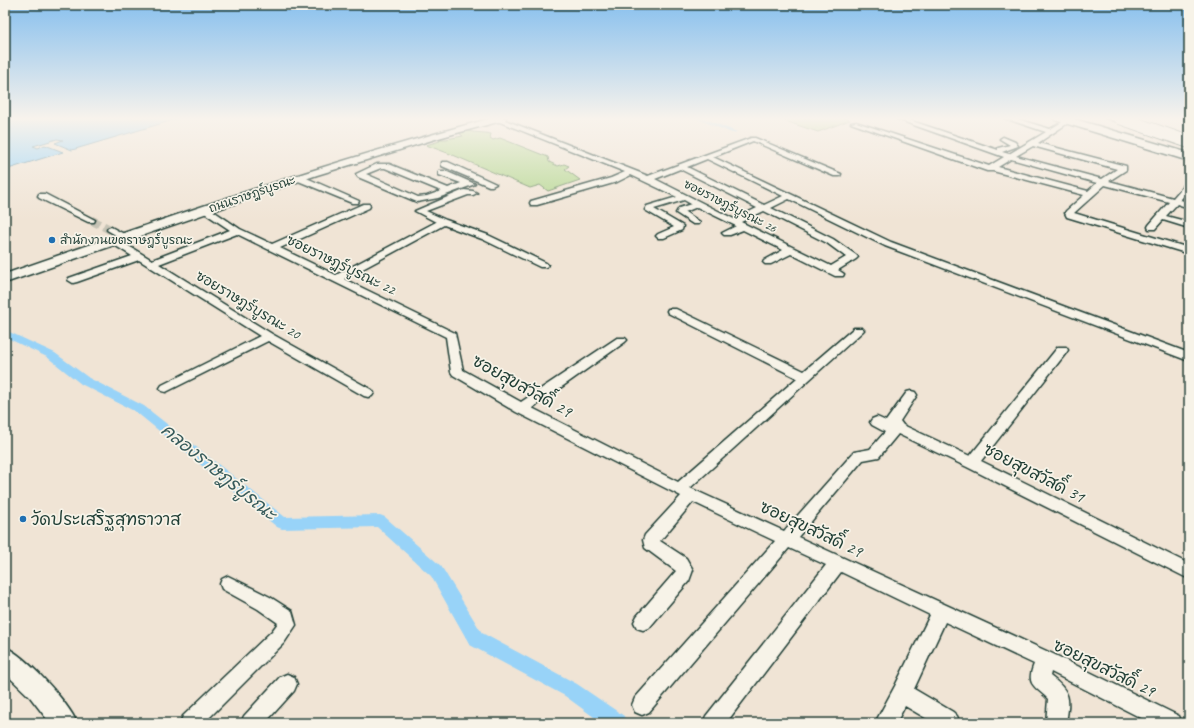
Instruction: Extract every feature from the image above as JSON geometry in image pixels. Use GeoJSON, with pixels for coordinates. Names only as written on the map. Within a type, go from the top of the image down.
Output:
{"type":"FeatureCollection","features":[{"type":"Feature","properties":{"kind":"highway"},"geometry":{"type":"LineString","coordinates":[[1169,152],[1189,158]]}},
{"type":"Feature","properties":{"kind":"main road","name":"ถนนราษฎร์บูรณะ"},"geometry":{"type":"LineString","coordinates":[[5,277],[115,235],[365,152]]}},
{"type":"Feature","properties":{"kind":"main road","name":"ถนนราษฎร์บูรณะ"},"geometry":{"type":"LineString","coordinates":[[115,235],[206,210],[380,152]]}},
{"type":"Feature","properties":{"kind":"street","name":"ซอยราษฎร์บูรณะ 26"},"geometry":{"type":"LineString","coordinates":[[581,152],[648,178],[697,204],[839,274]]}},
{"type":"Feature","properties":{"kind":"street"},"geometry":{"type":"LineString","coordinates":[[648,178],[717,152]]}},
{"type":"Feature","properties":{"kind":"street"},"geometry":{"type":"LineString","coordinates":[[784,152],[837,174]]}},
{"type":"Feature","properties":{"kind":"street"},"geometry":{"type":"LineString","coordinates":[[938,152],[984,168],[992,168],[1089,194]]}},
{"type":"Feature","properties":{"kind":"street"},"geometry":{"type":"LineString","coordinates":[[998,152],[1010,157],[1189,205]]}},
{"type":"Feature","properties":{"kind":"street"},"geometry":{"type":"LineString","coordinates":[[992,168],[1018,152]]}},
{"type":"Feature","properties":{"kind":"street"},"geometry":{"type":"LineString","coordinates":[[1065,152],[1122,167],[1089,194],[1069,213],[1075,217],[1189,251]]}},
{"type":"Feature","properties":{"kind":"street"},"geometry":{"type":"LineString","coordinates":[[706,156],[888,244],[1189,357]]}},
{"type":"Feature","properties":{"kind":"street"},"geometry":{"type":"LineString","coordinates":[[351,161],[370,169]]}},
{"type":"Feature","properties":{"kind":"street"},"geometry":{"type":"LineString","coordinates":[[445,164],[492,184]]}},
{"type":"Feature","properties":{"kind":"street"},"geometry":{"type":"LineString","coordinates":[[447,191],[386,166],[370,169],[360,174],[417,200],[424,199],[447,191],[467,183]]}},
{"type":"Feature","properties":{"kind":"street"},"geometry":{"type":"LineString","coordinates":[[679,166],[765,208],[830,242],[853,257],[831,270]]}},
{"type":"Feature","properties":{"kind":"street"},"geometry":{"type":"LineString","coordinates":[[534,203],[614,180],[632,172]]}},
{"type":"Feature","properties":{"kind":"street"},"geometry":{"type":"LineString","coordinates":[[442,173],[467,183],[474,189],[419,211],[443,222],[485,237],[543,265]]}},
{"type":"Feature","properties":{"kind":"street"},"geometry":{"type":"LineString","coordinates":[[299,178],[355,202]]}},
{"type":"Feature","properties":{"kind":"street"},"geometry":{"type":"LineString","coordinates":[[1152,227],[1189,185]]}},
{"type":"Feature","properties":{"kind":"street"},"geometry":{"type":"LineString","coordinates":[[42,196],[91,220]]}},
{"type":"Feature","properties":{"kind":"street"},"geometry":{"type":"LineString","coordinates":[[727,233],[738,224],[765,208],[790,196]]}},
{"type":"Feature","properties":{"kind":"street"},"geometry":{"type":"LineString","coordinates":[[661,236],[678,228],[679,226],[649,210],[650,208],[685,197]]}},
{"type":"Feature","properties":{"kind":"street"},"geometry":{"type":"LineString","coordinates":[[696,222],[680,213],[682,210],[697,204]]}},
{"type":"Feature","properties":{"kind":"street"},"geometry":{"type":"LineString","coordinates":[[272,248],[366,206]]}},
{"type":"Feature","properties":{"kind":"street","name":"ซอยราษฎร์บูรณะ 22"},"geometry":{"type":"LineString","coordinates":[[206,210],[237,230],[272,248],[452,334],[454,350]]}},
{"type":"Feature","properties":{"kind":"street"},"geometry":{"type":"LineString","coordinates":[[1161,217],[1189,225]]}},
{"type":"Feature","properties":{"kind":"street"},"geometry":{"type":"LineString","coordinates":[[336,279],[443,222]]}},
{"type":"Feature","properties":{"kind":"street"},"geometry":{"type":"LineString","coordinates":[[151,264],[237,230]]}},
{"type":"Feature","properties":{"kind":"street","name":"ซอยราษฎร์บูรณะ 20"},"geometry":{"type":"LineString","coordinates":[[115,235],[139,257],[268,336],[368,393]]}},
{"type":"Feature","properties":{"kind":"street"},"geometry":{"type":"LineString","coordinates":[[768,262],[790,250]]}},
{"type":"Feature","properties":{"kind":"street"},"geometry":{"type":"LineString","coordinates":[[73,280],[139,257]]}},
{"type":"Feature","properties":{"kind":"street"},"geometry":{"type":"LineString","coordinates":[[672,311],[805,377]]}},
{"type":"Feature","properties":{"kind":"street"},"geometry":{"type":"LineString","coordinates":[[643,622],[683,576],[685,570],[680,563],[652,543],[651,540],[685,492],[805,377],[858,330]]}},
{"type":"Feature","properties":{"kind":"street"},"geometry":{"type":"LineString","coordinates":[[166,388],[268,336]]}},
{"type":"Feature","properties":{"kind":"street"},"geometry":{"type":"LineString","coordinates":[[521,409],[621,340]]}},
{"type":"Feature","properties":{"kind":"street","name":"ซอยสุขสวัสดิ์ 29"},"geometry":{"type":"LineString","coordinates":[[454,350],[457,372],[521,409],[685,492],[787,538],[1046,660],[1149,717],[1172,723]]}},
{"type":"Feature","properties":{"kind":"street"},"geometry":{"type":"LineString","coordinates":[[972,463],[1062,350]]}},
{"type":"Feature","properties":{"kind":"street","name":"ซอยสุขสวัสดิ์ 31"},"geometry":{"type":"LineString","coordinates":[[911,396],[893,422],[894,424],[1189,572]]}},
{"type":"Feature","properties":{"kind":"street"},"geometry":{"type":"LineString","coordinates":[[642,705],[859,456],[874,453],[892,433],[890,428],[877,422]]}},
{"type":"Feature","properties":{"kind":"street"},"geometry":{"type":"LineString","coordinates":[[713,723],[838,563]]}},
{"type":"Feature","properties":{"kind":"street"},"geometry":{"type":"LineString","coordinates":[[190,723],[278,637],[287,625],[286,617],[264,603],[228,584]]}},
{"type":"Feature","properties":{"kind":"street"},"geometry":{"type":"LineString","coordinates":[[886,723],[902,693],[941,610]]}},
{"type":"Feature","properties":{"kind":"street"},"geometry":{"type":"LineString","coordinates":[[5,658],[38,689],[65,723]]}},
{"type":"Feature","properties":{"kind":"street"},"geometry":{"type":"LineString","coordinates":[[1046,660],[1040,671],[1040,678],[1044,684],[1056,692],[1058,698],[1056,723]]}},
{"type":"Feature","properties":{"kind":"street"},"geometry":{"type":"LineString","coordinates":[[251,723],[287,684]]}},
{"type":"Feature","properties":{"kind":"street"},"geometry":{"type":"LineString","coordinates":[[902,693],[946,719],[950,723]]}},
{"type":"Feature","properties":{"kind":"green space"},"geometry":{"type":"Polygon","coordinates":[[[445,152],[535,152],[548,157],[549,162],[558,166],[564,164],[569,166],[565,169],[580,180],[548,191],[540,185],[530,188],[445,152]]]}},
{"type":"Feature","properties":{"kind":"water"},"geometry":{"type":"Polygon","coordinates":[[[5,152],[63,152],[5,170],[5,152]]]}},
{"type":"Feature","properties":{"kind":"waterway","name":"คลองราษฎร์บูรณะ"},"geometry":{"type":"LineString","coordinates":[[5,333],[51,355],[85,381],[140,409],[282,523],[380,521],[436,571],[476,639],[571,690],[617,723]]}},
{"type":"Feature","properties":{"kind":"tunnel"},"geometry":{"type":"LineString","coordinates":[[91,220],[111,230]]}},
{"type":"Feature","properties":{"kind":"place","name":"สำนักงานเขตราษฎร์บูรณะ"},"geometry":{"type":"Point","coordinates":[52,240]}},
{"type":"Feature","properties":{"kind":"place","name":"วัดประเสริฐสุทธาวาส"},"geometry":{"type":"Point","coordinates":[23,519]}}]}
